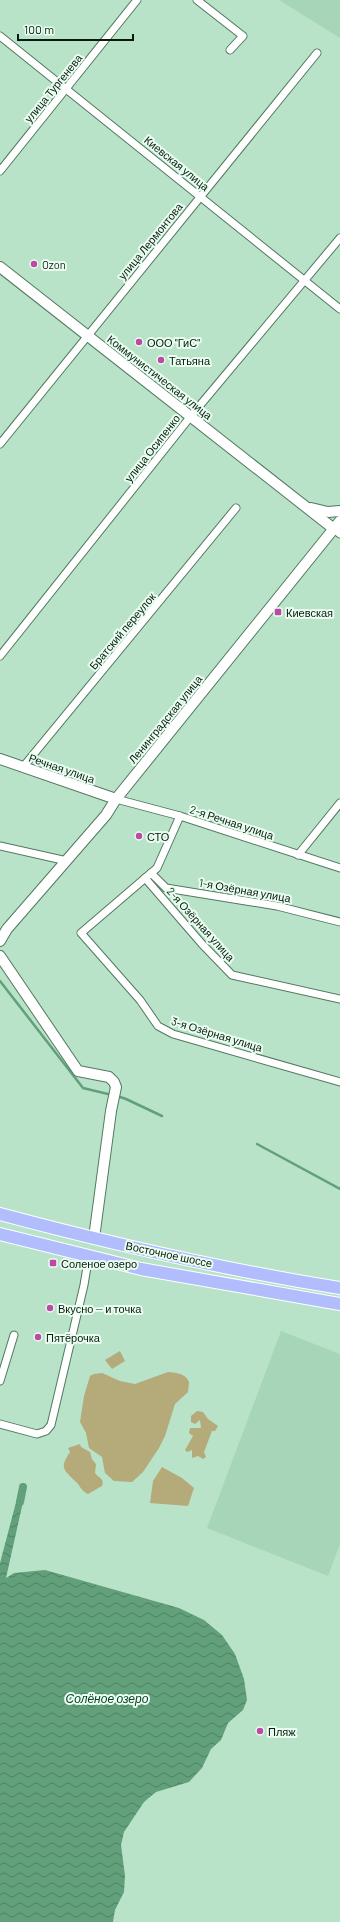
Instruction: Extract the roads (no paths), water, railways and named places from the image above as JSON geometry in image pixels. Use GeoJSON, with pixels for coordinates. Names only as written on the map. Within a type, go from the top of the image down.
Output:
{"type":"FeatureCollection","features":[{"type":"Feature","properties":{"kind":"highway","name":"Восточное шоссе"},"geometry":{"type":"LineString","coordinates":[[0,1214],[94,1238],[282,1279],[340,1288]]}},
{"type":"Feature","properties":{"kind":"highway","name":"Восточное шоссе"},"geometry":{"type":"LineString","coordinates":[[0,1234],[141,1268],[340,1304]]}},
{"type":"Feature","properties":{"kind":"highway"},"geometry":{"type":"LineString","coordinates":[[313,1300],[319,1297],[322,1292],[317,1284]]}},
{"type":"Feature","properties":{"kind":"street","name":"улица Тургенева"},"geometry":{"type":"LineString","coordinates":[[0,172],[137,0]]}},
{"type":"Feature","properties":{"kind":"street"},"geometry":{"type":"LineString","coordinates":[[197,0],[243,36],[230,50]]}},
{"type":"Feature","properties":{"kind":"street","name":"Киевская улица"},"geometry":{"type":"LineString","coordinates":[[0,36],[340,309]]}},
{"type":"Feature","properties":{"kind":"street","name":"улица Лермонтова"},"geometry":{"type":"LineString","coordinates":[[0,444],[317,53]]}},
{"type":"Feature","properties":{"kind":"street","name":"улица Осипенко"},"geometry":{"type":"LineString","coordinates":[[0,656],[191,416],[340,238]]}},
{"type":"Feature","properties":{"kind":"street","name":"Коммунистическая улица"},"geometry":{"type":"LineString","coordinates":[[0,267],[304,506],[338,528]]}},
{"type":"Feature","properties":{"kind":"street","name":"Коммунистическая улица"},"geometry":{"type":"LineString","coordinates":[[304,506],[322,512],[340,510]]}},
{"type":"Feature","properties":{"kind":"street","name":"Братский переулок"},"geometry":{"type":"LineString","coordinates":[[23,767],[236,508]]}},
{"type":"Feature","properties":{"kind":"street","name":"Ленинградская улица"},"geometry":{"type":"LineString","coordinates":[[0,941],[7,929],[106,815],[116,799],[338,528]]}},
{"type":"Feature","properties":{"kind":"street","name":"Речная улица"},"geometry":{"type":"LineString","coordinates":[[0,759],[116,799]]}},
{"type":"Feature","properties":{"kind":"street","name":"2-я Речная улица"},"geometry":{"type":"LineString","coordinates":[[116,799],[180,816],[340,868]]}},
{"type":"Feature","properties":{"kind":"street"},"geometry":{"type":"LineString","coordinates":[[298,855],[340,803]]}},
{"type":"Feature","properties":{"kind":"street"},"geometry":{"type":"LineString","coordinates":[[148,876],[158,868],[180,816]]}},
{"type":"Feature","properties":{"kind":"street"},"geometry":{"type":"LineString","coordinates":[[0,846],[67,861]]}},
{"type":"Feature","properties":{"kind":"street","name":"1-я Озёрная улица"},"geometry":{"type":"LineString","coordinates":[[148,876],[166,888],[277,906],[340,922]]}},
{"type":"Feature","properties":{"kind":"street","name":"3-я Озёрная улица"},"geometry":{"type":"LineString","coordinates":[[148,876],[81,933],[140,1000],[158,1026],[173,1034],[340,1082]]}},
{"type":"Feature","properties":{"kind":"street","name":"2-я Озёрная улица"},"geometry":{"type":"LineString","coordinates":[[148,876],[202,944],[232,975],[340,999]]}},
{"type":"Feature","properties":{"kind":"street"},"geometry":{"type":"LineString","coordinates":[[0,956],[78,1071],[109,1077],[114,1082],[116,1087],[112,1105],[94,1238]]}},
{"type":"Feature","properties":{"kind":"street"},"geometry":{"type":"LineString","coordinates":[[0,1424],[37,1434],[46,1431],[51,1425],[84,1285],[89,1255]]}},
{"type":"Feature","properties":{"kind":"street"},"geometry":{"type":"LineString","coordinates":[[0,1381],[14,1335]]}},
{"type":"Feature","properties":{"kind":"water","name":"Солёное озеро"},"geometry":{"type":"Polygon","coordinates":[[[19,1491],[25,1493],[6,1578],[14,1573],[45,1570],[179,1608],[204,1620],[222,1635],[235,1654],[244,1679],[247,1700],[243,1710],[228,1723],[221,1740],[211,1749],[202,1768],[189,1782],[156,1792],[144,1802],[124,1832],[121,1845],[125,1876],[124,1892],[115,1910],[113,1922],[0,1922],[0,1563],[19,1491]]]}},
{"type":"Feature","properties":{"kind":"waterway"},"geometry":{"type":"LineString","coordinates":[[0,981],[83,1088],[112,1095]]}},
{"type":"Feature","properties":{"kind":"waterway"},"geometry":{"type":"LineString","coordinates":[[117,1096],[162,1116]]}},
{"type":"Feature","properties":{"kind":"waterway"},"geometry":{"type":"LineString","coordinates":[[257,1144],[340,1189]]}},
{"type":"Feature","properties":{"kind":"waterway"},"geometry":{"type":"LineString","coordinates":[[20,1502],[23,1487]]}},
{"type":"Feature","properties":{"kind":"place","name":"Ozon"},"geometry":{"type":"Point","coordinates":[34,264]}},
{"type":"Feature","properties":{"kind":"place","name":"ООО \"ГиС\""},"geometry":{"type":"Point","coordinates":[139,342]}},
{"type":"Feature","properties":{"kind":"place","name":"Татьяна"},"geometry":{"type":"Point","coordinates":[161,360]}},
{"type":"Feature","properties":{"kind":"place","name":"Киевская"},"geometry":{"type":"Point","coordinates":[278,612]}},
{"type":"Feature","properties":{"kind":"place","name":"СТО"},"geometry":{"type":"Point","coordinates":[139,836]}},
{"type":"Feature","properties":{"kind":"place","name":"Соленое озеро"},"geometry":{"type":"Point","coordinates":[53,1263]}},
{"type":"Feature","properties":{"kind":"place","name":"Вкусно — и точка"},"geometry":{"type":"Point","coordinates":[50,1308]}},
{"type":"Feature","properties":{"kind":"place","name":"Пятёрочка"},"geometry":{"type":"Point","coordinates":[38,1337]}},
{"type":"Feature","properties":{"kind":"place","name":"Пляж"},"geometry":{"type":"Point","coordinates":[260,1731]}}]}
